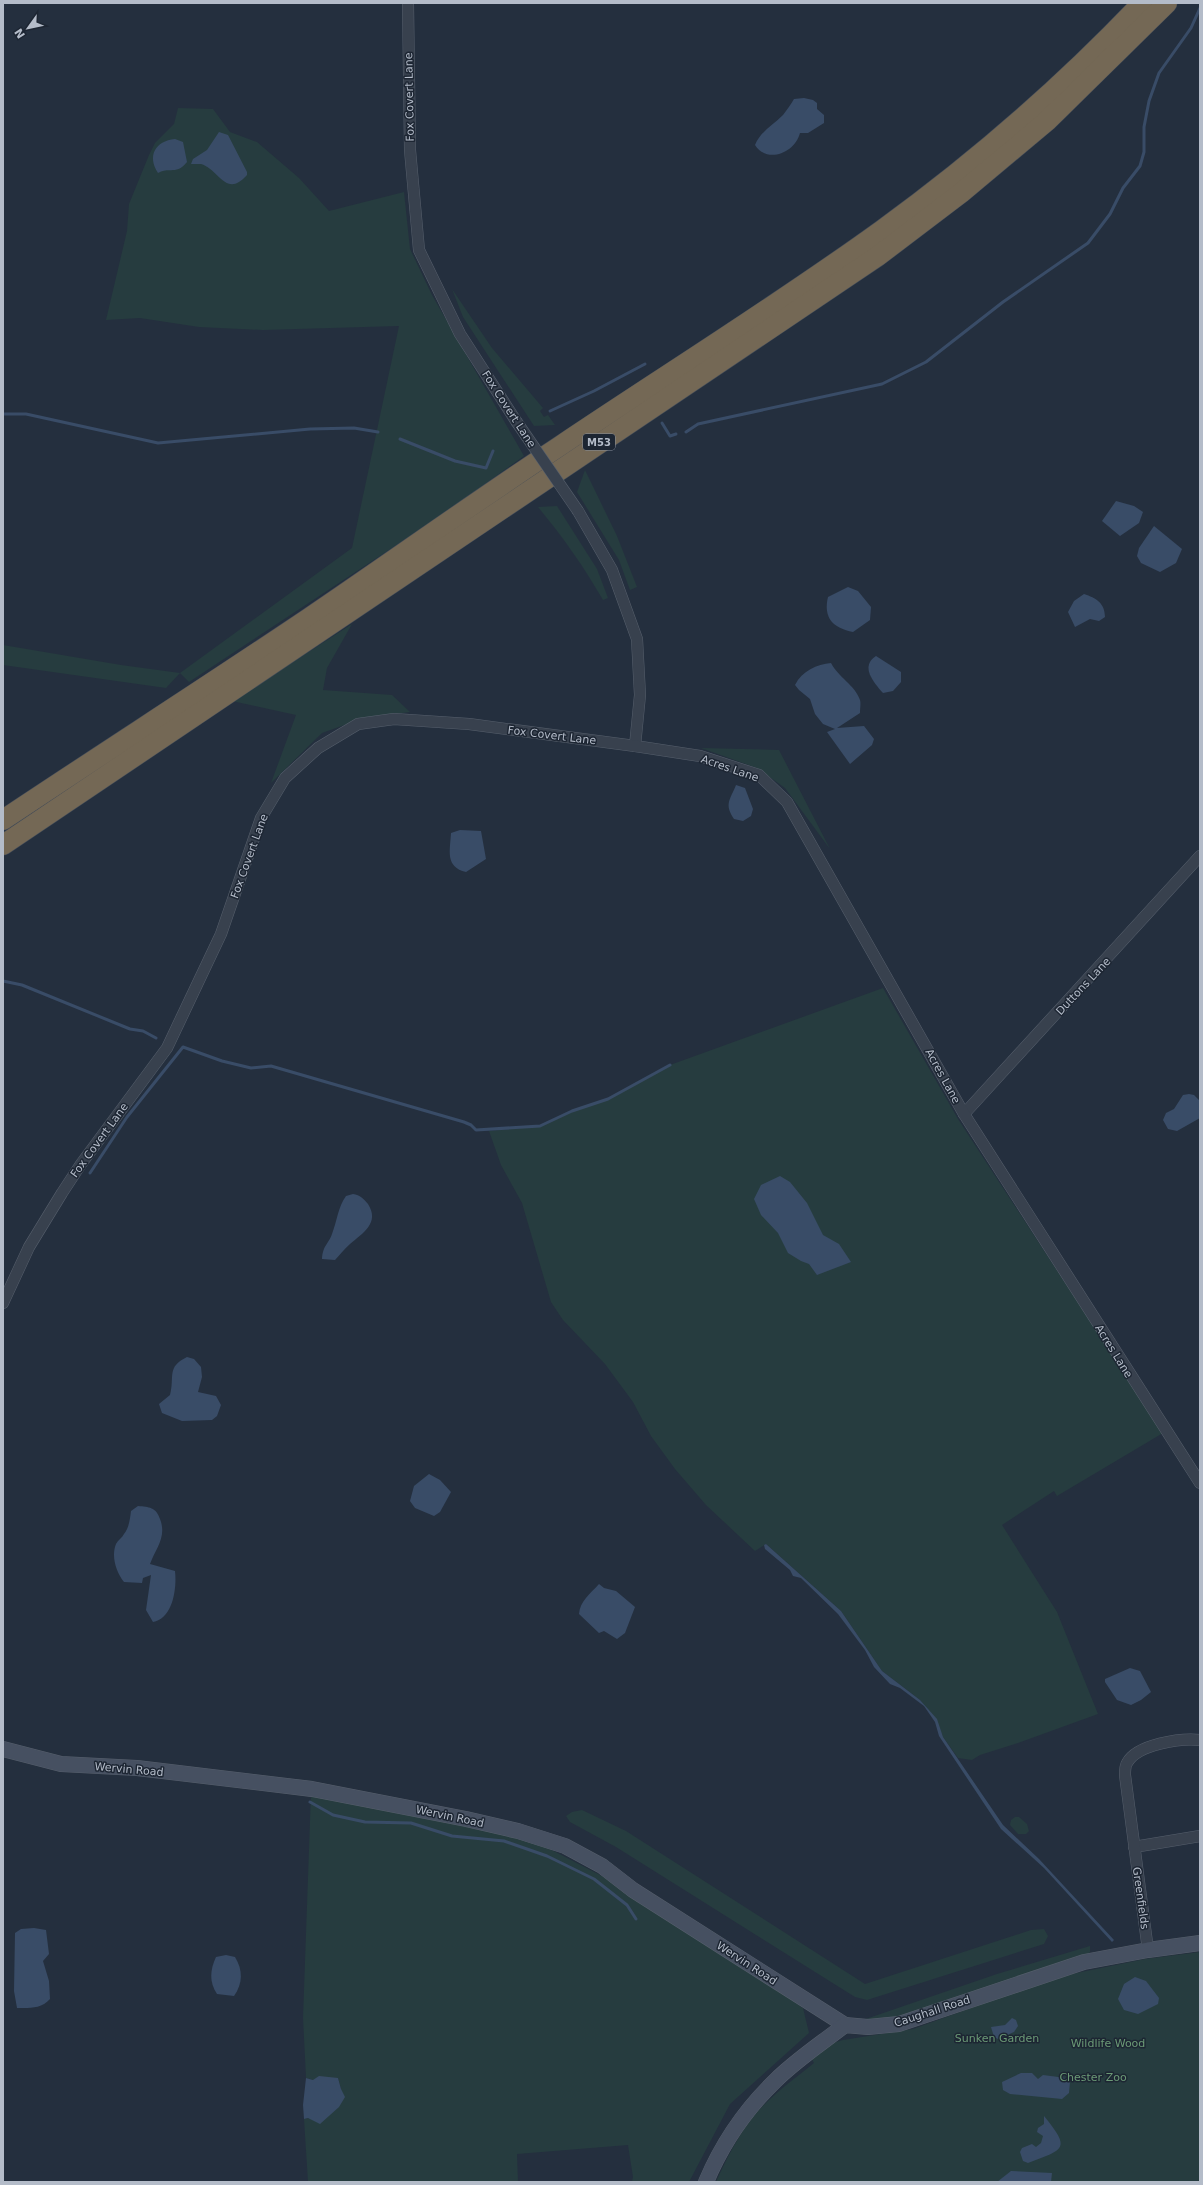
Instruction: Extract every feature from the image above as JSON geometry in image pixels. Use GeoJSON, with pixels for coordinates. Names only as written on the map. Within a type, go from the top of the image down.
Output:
{"type":"FeatureCollection","features":[{"type":"Feature","properties":{"kind":"highway","name":"M53"},"geometry":{"type":"LineString","coordinates":[[3,820],[306,619],[558,447],[742,327],[885,228],[953,175],[1025,114],[1116,30],[1142,3]]}},
{"type":"Feature","properties":{"kind":"highway","name":"M53"},"geometry":{"type":"LineString","coordinates":[[3,845],[878,256],[961,193],[1047,121],[1167,3]]}},
{"type":"Feature","properties":{"kind":"street","name":"Fox Covert Lane"},"geometry":{"type":"LineString","coordinates":[[3,1304],[29,1247],[66,1187],[167,1048],[221,934],[261,818],[285,778],[318,748],[358,724],[394,719],[469,724],[635,746],[640,695],[637,639],[612,570],[578,511],[516,421],[460,334],[419,250],[410,150],[408,3]]}},
{"type":"Feature","properties":{"kind":"street","name":"Acres Lane"},"geometry":{"type":"LineString","coordinates":[[635,746],[700,756],[759,775],[787,802],[964,1114],[1200,1483]]}},
{"type":"Feature","properties":{"kind":"street","name":"Duttons Lane"},"geometry":{"type":"LineString","coordinates":[[964,1114],[1200,856]]}},
{"type":"Feature","properties":{"kind":"street","name":"Greenfields"},"geometry":{"type":"LineString","coordinates":[[1148,1950],[1124,1775],[1126,1764],[1134,1754],[1143,1748],[1176,1742],[1200,1740]]}},
{"type":"Feature","properties":{"kind":"street","name":"Wervin Road"},"geometry":{"type":"LineString","coordinates":[[3,1749],[61,1764],[137,1768],[312,1790],[466,1819],[518,1831],[558,1844],[602,1866],[633,1890],[845,2025]]}},
{"type":"Feature","properties":{"kind":"street"},"geometry":{"type":"LineString","coordinates":[[1134,1847],[1200,1836]]}},
{"type":"Feature","properties":{"kind":"street","name":"Caughall Road"},"geometry":{"type":"LineString","coordinates":[[845,2025],[868,2027],[899,2024],[1084,1962],[1148,1950],[1200,1943]]}},
{"type":"Feature","properties":{"kind":"street"},"geometry":{"type":"LineString","coordinates":[[706,2182],[712,2168],[744,2115],[776,2080],[845,2025]]}},
{"type":"Feature","properties":{"kind":"green space"},"geometry":{"type":"Polygon","coordinates":[[[178,108],[213,109],[230,132],[257,142],[299,178],[329,211],[404,192],[410,249],[432,295],[524,456],[442,515],[189,682],[180,673],[352,548],[399,326],[263,330],[199,327],[140,318],[106,320],[127,231],[129,204],[155,143],[174,124],[178,108]]]}},
{"type":"Feature","properties":{"kind":"green space"},"geometry":{"type":"Polygon","coordinates":[[[452,289],[492,348],[543,408],[540,411],[544,417],[548,415],[555,425],[534,426],[463,317],[452,289]]]}},
{"type":"Feature","properties":{"kind":"green space"},"geometry":{"type":"Polygon","coordinates":[[[585,470],[617,536],[637,587],[630,590],[619,560],[577,492],[585,470]]]}},
{"type":"Feature","properties":{"kind":"green space"},"geometry":{"type":"Polygon","coordinates":[[[557,506],[597,569],[608,598],[603,600],[573,552],[538,507],[557,506]]]}},
{"type":"Feature","properties":{"kind":"green space"},"geometry":{"type":"Polygon","coordinates":[[[352,624],[327,668],[323,690],[392,695],[410,712],[364,718],[322,733],[271,783],[296,715],[232,701],[352,624]]]}},
{"type":"Feature","properties":{"kind":"green space"},"geometry":{"type":"Polygon","coordinates":[[[3,645],[121,665],[180,673],[166,688],[3,665],[3,645]]]}},
{"type":"Feature","properties":{"kind":"green space"},"geometry":{"type":"Polygon","coordinates":[[[701,748],[779,750],[830,849],[785,788],[757,768],[701,748]]]}},
{"type":"Feature","properties":{"kind":"green space"},"geometry":{"type":"Polygon","coordinates":[[[883,988],[958,1119],[1163,1433],[1057,1496],[1054,1491],[1002,1525],[1057,1612],[1098,1714],[980,1755],[972,1760],[958,1758],[943,1737],[936,1719],[920,1700],[882,1671],[841,1611],[766,1544],[755,1551],[706,1505],[675,1469],[651,1436],[633,1402],[605,1364],[563,1320],[551,1302],[522,1203],[501,1165],[489,1131],[540,1126],[572,1111],[608,1099],[670,1065],[883,988]]]}},
{"type":"Feature","properties":{"kind":"green space"},"geometry":{"type":"Polygon","coordinates":[[[311,1793],[513,1830],[627,1889],[803,2008],[809,2033],[730,2104],[689,2182],[632,2182],[633,2177],[628,2145],[517,2154],[518,2182],[308,2182],[304,2119],[312,2119],[341,2089],[338,2078],[313,2080],[306,2078],[303,2018],[311,1793]]]}},
{"type":"Feature","properties":{"kind":"green space"},"geometry":{"type":"Polygon","coordinates":[[[582,1810],[626,1831],[865,1984],[1031,1930],[1044,1929],[1048,1936],[1044,1944],[867,2000],[855,1997],[616,1847],[570,1822],[566,1816],[572,1812],[582,1810]]]}},
{"type":"Feature","properties":{"kind":"green space"},"geometry":{"type":"Polygon","coordinates":[[[1015,1817],[1019,1817],[1027,1824],[1029,1831],[1026,1834],[1018,1834],[1010,1825],[1011,1820],[1015,1817]]]}},
{"type":"Feature","properties":{"kind":"green space"},"geometry":{"type":"Polygon","coordinates":[[[1090,1946],[1090,1952],[1087,1955],[896,2018],[860,2021],[997,1974],[1090,1946]]]}},
{"type":"Feature","properties":{"kind":"green space","name":"Chester Zoo"},"geometry":{"type":"Polygon","coordinates":[[[1200,1952],[1200,2182],[716,2182],[741,2133],[752,2118],[774,2096],[814,2063],[811,2057],[829,2044],[843,2040],[913,2029],[1057,1977],[1145,1959],[1200,1952]]]}},
{"type":"Feature","properties":{"kind":"water"},"geometry":{"type":"Polygon","coordinates":[[[804,98],[813,100],[817,103],[817,109],[824,115],[824,123],[808,133],[800,133],[793,146],[787,151],[773,155],[760,151],[755,145],[760,136],[783,115],[794,99],[804,98]]]}},
{"type":"Feature","properties":{"kind":"water"},"geometry":{"type":"Polygon","coordinates":[[[219,132],[228,135],[247,172],[247,175],[240,182],[233,184],[228,183],[207,167],[201,164],[191,164],[193,159],[207,150],[219,132]]]}},
{"type":"Feature","properties":{"kind":"water"},"geometry":{"type":"Polygon","coordinates":[[[175,139],[183,142],[187,162],[179,169],[166,170],[158,173],[153,161],[155,150],[162,143],[175,139]]]}},
{"type":"Feature","properties":{"kind":"water"},"geometry":{"type":"Polygon","coordinates":[[[1116,501],[1134,506],[1143,512],[1139,523],[1120,536],[1102,521],[1116,501]]]}},
{"type":"Feature","properties":{"kind":"water"},"geometry":{"type":"Polygon","coordinates":[[[1154,526],[1182,549],[1176,563],[1160,572],[1141,563],[1137,556],[1139,548],[1154,526]]]}},
{"type":"Feature","properties":{"kind":"water"},"geometry":{"type":"Polygon","coordinates":[[[848,587],[858,591],[871,607],[870,620],[853,632],[835,625],[828,616],[827,611],[828,597],[848,587]]]}},
{"type":"Feature","properties":{"kind":"water"},"geometry":{"type":"Polygon","coordinates":[[[1084,594],[1092,597],[1102,605],[1105,612],[1105,617],[1099,621],[1090,619],[1075,627],[1068,612],[1074,601],[1084,594]]]}},
{"type":"Feature","properties":{"kind":"water"},"geometry":{"type":"Polygon","coordinates":[[[876,656],[901,672],[901,682],[893,691],[883,693],[872,679],[869,664],[876,656]]]}},
{"type":"Feature","properties":{"kind":"water"},"geometry":{"type":"Polygon","coordinates":[[[831,663],[858,695],[860,701],[860,713],[837,728],[864,726],[874,739],[872,745],[850,764],[827,732],[835,729],[823,724],[815,714],[810,699],[795,685],[798,680],[810,669],[831,663]]]}},
{"type":"Feature","properties":{"kind":"water"},"geometry":{"type":"Polygon","coordinates":[[[736,785],[745,788],[753,809],[751,816],[743,821],[734,819],[729,809],[730,798],[736,785]]]}},
{"type":"Feature","properties":{"kind":"water"},"geometry":{"type":"Polygon","coordinates":[[[460,830],[481,831],[486,859],[466,872],[459,870],[452,862],[450,857],[451,833],[460,830]]]}},
{"type":"Feature","properties":{"kind":"water"},"geometry":{"type":"Polygon","coordinates":[[[1183,1095],[1194,1095],[1200,1101],[1200,1118],[1177,1131],[1168,1129],[1163,1120],[1166,1113],[1174,1109],[1183,1095]]]}},
{"type":"Feature","properties":{"kind":"water"},"geometry":{"type":"Polygon","coordinates":[[[780,1176],[790,1182],[807,1203],[823,1235],[839,1244],[851,1262],[817,1275],[809,1264],[788,1253],[778,1233],[761,1215],[754,1199],[761,1185],[780,1176]]]}},
{"type":"Feature","properties":{"kind":"water"},"geometry":{"type":"Polygon","coordinates":[[[353,1194],[358,1195],[368,1204],[372,1217],[371,1222],[365,1232],[348,1246],[335,1260],[322,1259],[323,1251],[332,1234],[341,1205],[346,1196],[353,1194]]]}},
{"type":"Feature","properties":{"kind":"water"},"geometry":{"type":"Polygon","coordinates":[[[187,1357],[194,1359],[201,1367],[202,1377],[198,1392],[216,1396],[221,1405],[217,1416],[212,1420],[182,1421],[162,1413],[159,1404],[170,1395],[172,1373],[176,1365],[187,1357]]]}},
{"type":"Feature","properties":{"kind":"water"},"geometry":{"type":"Polygon","coordinates":[[[429,1474],[440,1480],[451,1492],[440,1512],[434,1516],[415,1508],[410,1501],[414,1486],[429,1474]]]}},
{"type":"Feature","properties":{"kind":"water"},"geometry":{"type":"Polygon","coordinates":[[[138,1506],[152,1508],[158,1515],[162,1525],[160,1542],[150,1564],[175,1571],[174,1594],[169,1609],[160,1620],[153,1622],[146,1610],[151,1575],[143,1578],[142,1583],[124,1582],[119,1574],[114,1559],[116,1544],[127,1529],[131,1511],[138,1506]]]}},
{"type":"Feature","properties":{"kind":"water"},"geometry":{"type":"Polygon","coordinates":[[[766,1544],[841,1611],[882,1671],[920,1700],[937,1719],[943,1737],[1003,1825],[1039,1859],[1114,1940],[1112,1942],[1044,1868],[1001,1829],[939,1736],[935,1722],[924,1706],[900,1688],[890,1684],[874,1667],[865,1650],[838,1614],[801,1578],[793,1576],[790,1570],[765,1549],[764,1545],[766,1544]]]}},
{"type":"Feature","properties":{"kind":"water"},"geometry":{"type":"Polygon","coordinates":[[[599,1584],[604,1588],[616,1591],[635,1607],[625,1633],[617,1639],[604,1631],[599,1633],[579,1614],[583,1601],[599,1584]]]}},
{"type":"Feature","properties":{"kind":"water"},"geometry":{"type":"Polygon","coordinates":[[[1130,1668],[1140,1671],[1151,1692],[1141,1700],[1131,1705],[1117,1700],[1105,1682],[1105,1679],[1130,1668]]]}},
{"type":"Feature","properties":{"kind":"water"},"geometry":{"type":"Polygon","coordinates":[[[34,1928],[46,1930],[49,1954],[43,1961],[49,1981],[50,1999],[43,2005],[31,2008],[17,2008],[14,1991],[15,1933],[21,1929],[34,1928]]]}},
{"type":"Feature","properties":{"kind":"water"},"geometry":{"type":"Polygon","coordinates":[[[226,1955],[235,1957],[241,1972],[239,1986],[234,1996],[217,1994],[214,1989],[211,1976],[212,1967],[216,1957],[226,1955]]]}},
{"type":"Feature","properties":{"kind":"water"},"geometry":{"type":"Polygon","coordinates":[[[1135,1977],[1146,1981],[1159,1998],[1158,2004],[1138,2014],[1124,2010],[1118,1999],[1124,1984],[1135,1977]]]}},
{"type":"Feature","properties":{"kind":"water"},"geometry":{"type":"Polygon","coordinates":[[[1012,2018],[1016,2020],[1018,2026],[1014,2032],[998,2039],[994,2037],[991,2027],[1005,2025],[1012,2018]]]}},
{"type":"Feature","properties":{"kind":"water"},"geometry":{"type":"Polygon","coordinates":[[[1021,2073],[1032,2073],[1038,2079],[1043,2075],[1066,2078],[1070,2082],[1069,2093],[1062,2099],[1010,2094],[1003,2090],[1002,2082],[1021,2073]]]}},
{"type":"Feature","properties":{"kind":"water"},"geometry":{"type":"Polygon","coordinates":[[[319,2076],[338,2078],[345,2097],[339,2107],[320,2124],[308,2118],[304,2119],[303,2105],[306,2078],[313,2080],[319,2076]]]}},
{"type":"Feature","properties":{"kind":"water"},"geometry":{"type":"Polygon","coordinates":[[[1044,2116],[1058,2135],[1061,2142],[1060,2147],[1050,2154],[1028,2163],[1023,2161],[1020,2152],[1022,2148],[1032,2144],[1036,2147],[1041,2143],[1043,2136],[1037,2132],[1038,2128],[1044,2124],[1044,2116]]]}},
{"type":"Feature","properties":{"kind":"water"},"geometry":{"type":"Polygon","coordinates":[[[1011,2171],[1052,2173],[1051,2182],[997,2182],[1011,2171]]]}},
{"type":"Feature","properties":{"kind":"waterway"},"geometry":{"type":"LineString","coordinates":[[686,432],[698,424],[882,384],[926,362],[1003,302],[1088,243],[1110,214],[1123,188],[1140,166],[1144,152],[1144,127],[1149,101],[1159,73],[1191,28],[1200,8]]}},
{"type":"Feature","properties":{"kind":"waterway"},"geometry":{"type":"LineString","coordinates":[[550,411],[594,391],[645,364]]}},
{"type":"Feature","properties":{"kind":"waterway"},"geometry":{"type":"LineString","coordinates":[[3,414],[26,414],[158,443],[310,429],[354,428],[378,432]]}},
{"type":"Feature","properties":{"kind":"waterway"},"geometry":{"type":"LineString","coordinates":[[662,423],[670,436],[676,434]]}},
{"type":"Feature","properties":{"kind":"waterway"},"geometry":{"type":"LineString","coordinates":[[400,439],[455,461],[486,468],[493,451]]}},
{"type":"Feature","properties":{"kind":"waterway"},"geometry":{"type":"LineString","coordinates":[[3,981],[22,985],[130,1029],[143,1031],[156,1038]]}},
{"type":"Feature","properties":{"kind":"waterway"},"geometry":{"type":"LineString","coordinates":[[90,1173],[127,1117],[183,1047],[222,1061],[251,1068],[271,1066],[464,1122],[471,1125],[476,1130],[540,1126],[572,1111],[608,1099],[670,1065]]}},
{"type":"Feature","properties":{"kind":"waterway"},"geometry":{"type":"LineString","coordinates":[[310,1802],[333,1815],[365,1822],[411,1823],[452,1836],[504,1841],[547,1856],[594,1879],[627,1905],[636,1919]]}},
{"type":"Feature","properties":{"kind":"park label","name":"Sunken Garden"},"geometry":{"type":"Point","coordinates":[997,2038]}},
{"type":"Feature","properties":{"kind":"park label","name":"Wildlife Wood"},"geometry":{"type":"Point","coordinates":[1108,2043]}}]}
